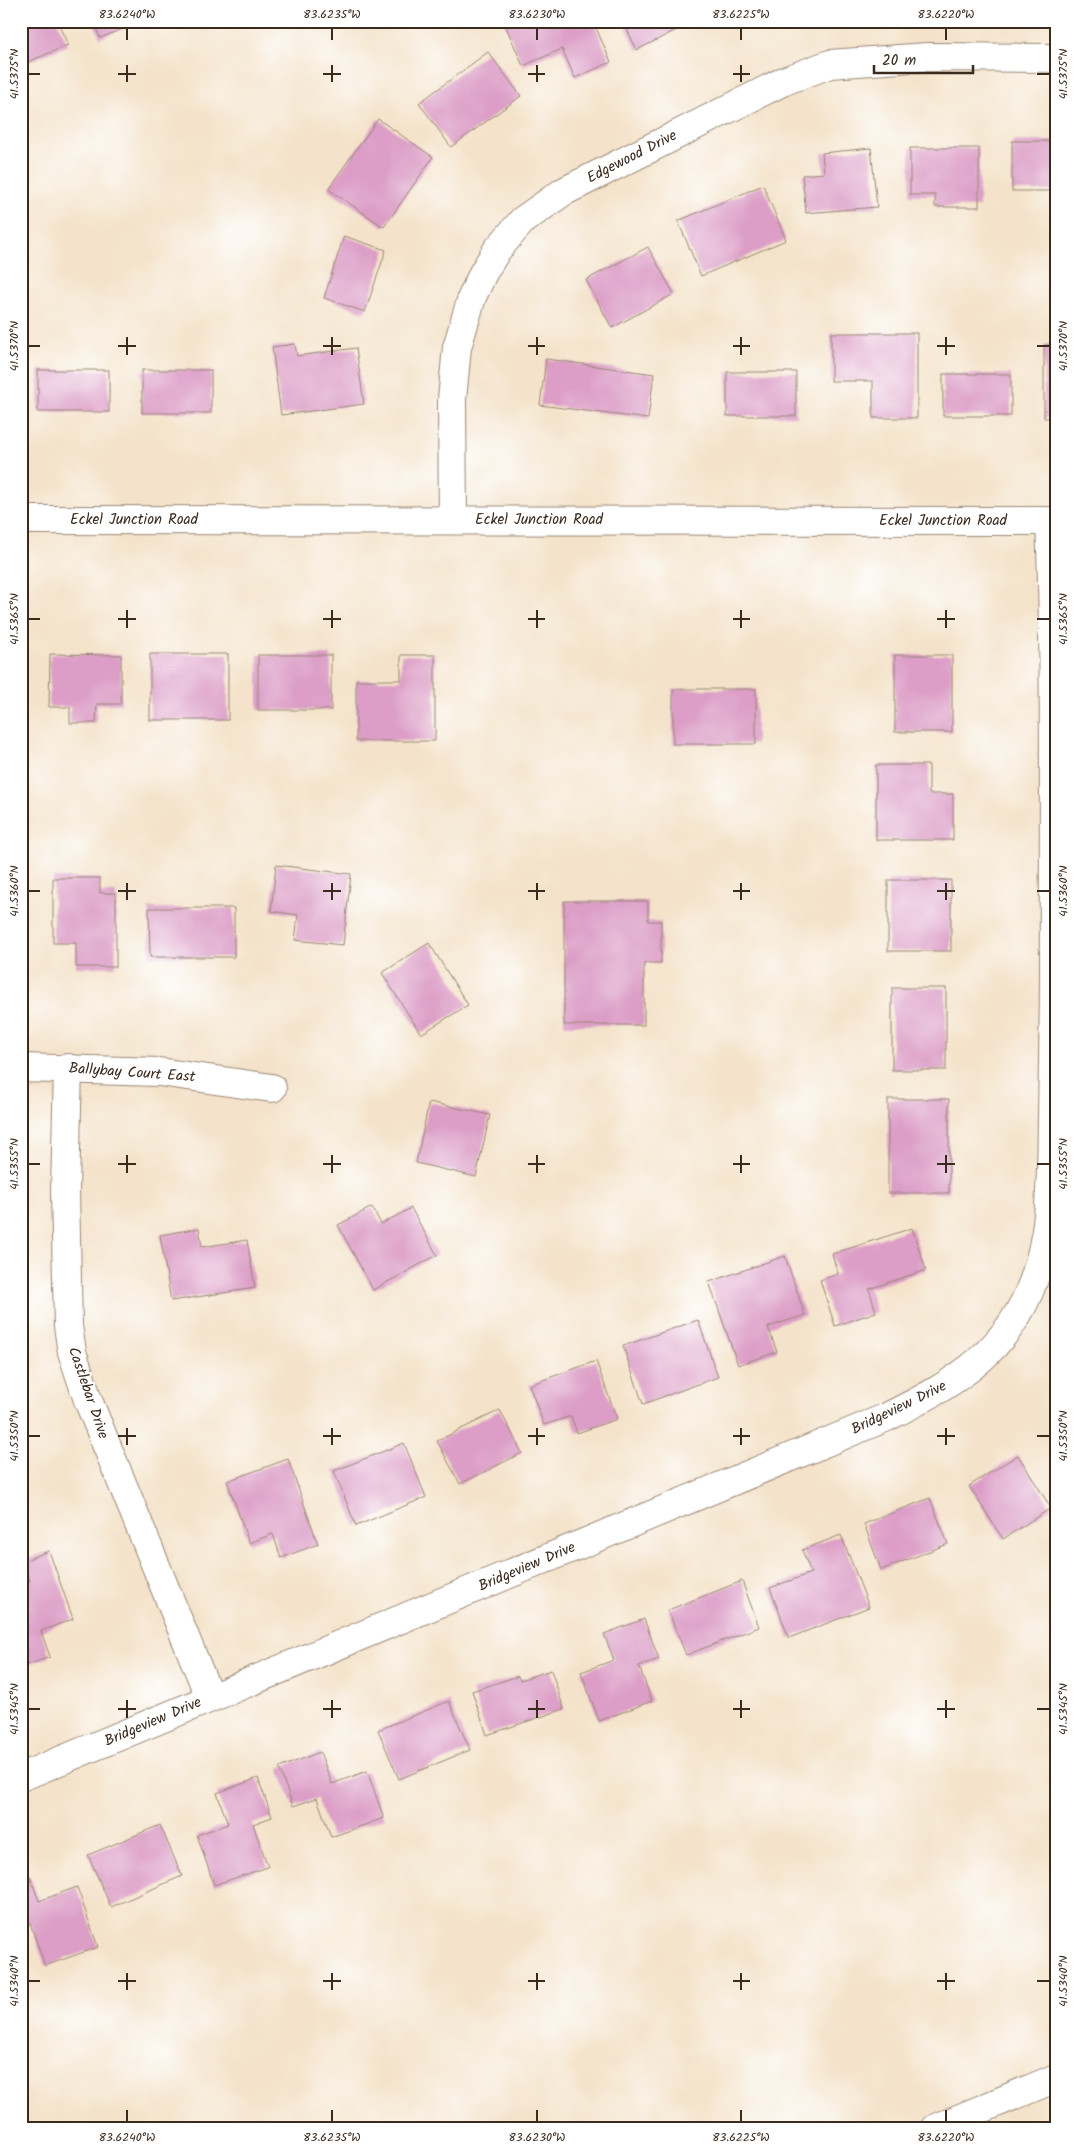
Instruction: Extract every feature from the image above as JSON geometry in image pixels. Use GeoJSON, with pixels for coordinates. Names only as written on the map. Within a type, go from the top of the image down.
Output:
{"type":"FeatureCollection","features":[{"type":"Feature","properties":{"kind":"main road","name":"Edgewood Drive"},"geometry":{"type":"LineString","coordinates":[[453,520],[452,400],[458,347],[472,297],[483,273],[497,250],[523,220],[563,192],[784,81],[830,64],[927,57],[1056,58]]}},
{"type":"Feature","properties":{"kind":"main road","name":"Eckel Junction Road"},"geometry":{"type":"LineString","coordinates":[[21,520],[1053,521]]}},
{"type":"Feature","properties":{"kind":"main road","name":"Bridgeview Drive"},"geometry":{"type":"LineString","coordinates":[[21,1777],[887,1417],[951,1383],[989,1352],[1006,1333],[1029,1292],[1044,1244],[1050,1195],[1054,999],[1053,521]]}},
{"type":"Feature","properties":{"kind":"main road","name":"Ballybay Court East"},"geometry":{"type":"LineString","coordinates":[[21,1068],[159,1072],[272,1088]]}},
{"type":"Feature","properties":{"kind":"main road","name":"Castlebar Drive"},"geometry":{"type":"LineString","coordinates":[[68,1068],[65,1191],[68,1326],[72,1352],[88,1400],[210,1698]]}},
{"type":"Feature","properties":{"kind":"main road"},"geometry":{"type":"LineString","coordinates":[[934,2129],[1056,2078]]}},
{"type":"Feature","properties":{"kind":"building"},"geometry":{"type":"Polygon","coordinates":[[[21,21],[57,21],[68,45],[21,65],[21,21]]]}},
{"type":"Feature","properties":{"kind":"building"},"geometry":{"type":"Polygon","coordinates":[[[93,21],[142,21],[100,38],[93,21]]]}},
{"type":"Feature","properties":{"kind":"building"},"geometry":{"type":"Polygon","coordinates":[[[593,21],[611,62],[575,78],[562,49],[523,66],[504,22],[593,21]]]}},
{"type":"Feature","properties":{"kind":"building"},"geometry":{"type":"Polygon","coordinates":[[[623,21],[694,21],[637,50],[623,21]]]}},
{"type":"Feature","properties":{"kind":"building"},"geometry":{"type":"Polygon","coordinates":[[[488,52],[521,96],[451,147],[419,103],[488,52]]]}},
{"type":"Feature","properties":{"kind":"building"},"geometry":{"type":"Polygon","coordinates":[[[378,119],[433,157],[384,227],[328,189],[378,119]]]}},
{"type":"Feature","properties":{"kind":"building"},"geometry":{"type":"Polygon","coordinates":[[[1012,141],[1056,141],[1056,191],[1012,191],[1012,141]]]}},
{"type":"Feature","properties":{"kind":"building"},"geometry":{"type":"Polygon","coordinates":[[[871,148],[877,207],[806,213],[802,175],[824,173],[822,153],[871,148]]]}},
{"type":"Feature","properties":{"kind":"building"},"geometry":{"type":"Polygon","coordinates":[[[910,148],[979,148],[979,207],[935,207],[935,195],[910,195],[910,148]]]}},
{"type":"Feature","properties":{"kind":"building"},"geometry":{"type":"Polygon","coordinates":[[[763,185],[786,240],[701,276],[678,221],[763,185]]]}},
{"type":"Feature","properties":{"kind":"building"},"geometry":{"type":"Polygon","coordinates":[[[344,236],[386,250],[365,312],[324,298],[344,236]]]}},
{"type":"Feature","properties":{"kind":"building"},"geometry":{"type":"Polygon","coordinates":[[[648,247],[674,294],[612,328],[586,280],[648,247]]]}},
{"type":"Feature","properties":{"kind":"building"},"geometry":{"type":"Polygon","coordinates":[[[831,333],[917,333],[917,418],[873,418],[873,381],[831,381],[831,333]]]}},
{"type":"Feature","properties":{"kind":"building"},"geometry":{"type":"Polygon","coordinates":[[[295,344],[297,356],[356,348],[364,404],[281,415],[272,347],[295,344]]]}},
{"type":"Feature","properties":{"kind":"building"},"geometry":{"type":"Polygon","coordinates":[[[1056,344],[1056,418],[1044,418],[1044,345],[1056,344]]]}},
{"type":"Feature","properties":{"kind":"building"},"geometry":{"type":"Polygon","coordinates":[[[546,359],[654,374],[648,419],[540,405],[546,359]]]}},
{"type":"Feature","properties":{"kind":"building"},"geometry":{"type":"Polygon","coordinates":[[[38,370],[109,370],[109,412],[38,412],[38,370]]]}},
{"type":"Feature","properties":{"kind":"building"},"geometry":{"type":"Polygon","coordinates":[[[142,370],[211,370],[211,413],[142,413],[142,370]]]}},
{"type":"Feature","properties":{"kind":"building"},"geometry":{"type":"Polygon","coordinates":[[[727,372],[796,372],[796,416],[727,416],[727,372]]]}},
{"type":"Feature","properties":{"kind":"building"},"geometry":{"type":"Polygon","coordinates":[[[943,374],[1011,374],[1011,416],[943,416],[943,374]]]}},
{"type":"Feature","properties":{"kind":"building"},"geometry":{"type":"Polygon","coordinates":[[[50,654],[121,655],[121,704],[97,704],[96,723],[70,723],[70,707],[49,707],[50,654]]]}},
{"type":"Feature","properties":{"kind":"building"},"geometry":{"type":"Polygon","coordinates":[[[150,654],[228,654],[228,720],[150,720],[150,654]]]}},
{"type":"Feature","properties":{"kind":"building"},"geometry":{"type":"Polygon","coordinates":[[[258,655],[331,655],[331,710],[258,710],[258,655]]]}},
{"type":"Feature","properties":{"kind":"building"},"geometry":{"type":"Polygon","coordinates":[[[401,655],[435,655],[435,741],[356,741],[356,680],[401,680],[401,655]]]}},
{"type":"Feature","properties":{"kind":"building"},"geometry":{"type":"Polygon","coordinates":[[[895,655],[952,655],[952,732],[895,732],[895,655]]]}},
{"type":"Feature","properties":{"kind":"building"},"geometry":{"type":"Polygon","coordinates":[[[673,689],[756,689],[756,744],[673,744],[673,689]]]}},
{"type":"Feature","properties":{"kind":"building"},"geometry":{"type":"Polygon","coordinates":[[[876,765],[929,765],[929,794],[953,794],[953,840],[876,840],[876,765]]]}},
{"type":"Feature","properties":{"kind":"building"},"geometry":{"type":"Polygon","coordinates":[[[276,865],[351,874],[343,945],[295,940],[298,915],[271,911],[276,865]]]}},
{"type":"Feature","properties":{"kind":"building"},"geometry":{"type":"Polygon","coordinates":[[[53,878],[100,878],[100,893],[116,893],[116,967],[76,967],[76,943],[53,943],[53,878]]]}},
{"type":"Feature","properties":{"kind":"building"},"geometry":{"type":"Polygon","coordinates":[[[888,880],[951,880],[951,951],[888,951],[888,880]]]}},
{"type":"Feature","properties":{"kind":"building"},"geometry":{"type":"Polygon","coordinates":[[[564,901],[648,901],[648,921],[661,921],[661,963],[644,963],[644,1025],[564,1025],[564,901]]]}},
{"type":"Feature","properties":{"kind":"building"},"geometry":{"type":"Polygon","coordinates":[[[149,908],[234,908],[234,957],[150,957],[149,908]]]}},
{"type":"Feature","properties":{"kind":"building"},"geometry":{"type":"Polygon","coordinates":[[[429,943],[468,1005],[421,1034],[382,973],[429,943]]]}},
{"type":"Feature","properties":{"kind":"building"},"geometry":{"type":"Polygon","coordinates":[[[892,988],[946,988],[946,1070],[892,1070],[892,988]]]}},
{"type":"Feature","properties":{"kind":"building"},"geometry":{"type":"Polygon","coordinates":[[[888,1099],[949,1099],[949,1193],[888,1193],[888,1099]]]}},
{"type":"Feature","properties":{"kind":"building"},"geometry":{"type":"Polygon","coordinates":[[[429,1102],[490,1115],[476,1177],[416,1163],[429,1102]]]}},
{"type":"Feature","properties":{"kind":"building"},"geometry":{"type":"Polygon","coordinates":[[[372,1207],[381,1224],[411,1208],[437,1255],[373,1290],[338,1225],[372,1207]]]}},
{"type":"Feature","properties":{"kind":"building"},"geometry":{"type":"Polygon","coordinates":[[[199,1228],[202,1247],[247,1240],[255,1288],[171,1301],[160,1235],[199,1228]]]}},
{"type":"Feature","properties":{"kind":"building"},"geometry":{"type":"Polygon","coordinates":[[[912,1228],[926,1270],[869,1289],[876,1312],[835,1326],[820,1280],[838,1274],[832,1254],[912,1228]]]}},
{"type":"Feature","properties":{"kind":"building"},"geometry":{"type":"Polygon","coordinates":[[[785,1256],[805,1315],[768,1327],[777,1352],[738,1365],[709,1282],[785,1256]]]}},
{"type":"Feature","properties":{"kind":"building"},"geometry":{"type":"Polygon","coordinates":[[[698,1320],[718,1377],[643,1404],[623,1346],[698,1320]]]}},
{"type":"Feature","properties":{"kind":"building"},"geometry":{"type":"Polygon","coordinates":[[[596,1361],[617,1419],[577,1433],[571,1416],[544,1425],[529,1385],[596,1361]]]}},
{"type":"Feature","properties":{"kind":"building"},"geometry":{"type":"Polygon","coordinates":[[[500,1410],[522,1453],[460,1484],[437,1441],[500,1410]]]}},
{"type":"Feature","properties":{"kind":"building"},"geometry":{"type":"Polygon","coordinates":[[[404,1443],[426,1497],[356,1526],[334,1471],[404,1443]]]}},
{"type":"Feature","properties":{"kind":"building"},"geometry":{"type":"Polygon","coordinates":[[[1018,1455],[1051,1508],[1003,1539],[969,1486],[1018,1455]]]}},
{"type":"Feature","properties":{"kind":"building"},"geometry":{"type":"Polygon","coordinates":[[[288,1459],[318,1544],[281,1558],[273,1534],[249,1543],[227,1481],[288,1459]]]}},
{"type":"Feature","properties":{"kind":"building"},"geometry":{"type":"Polygon","coordinates":[[[930,1498],[948,1544],[881,1570],[864,1524],[930,1498]]]}},
{"type":"Feature","properties":{"kind":"building"},"geometry":{"type":"Polygon","coordinates":[[[841,1535],[869,1607],[789,1638],[770,1588],[811,1573],[802,1550],[841,1535]]]}},
{"type":"Feature","properties":{"kind":"building"},"geometry":{"type":"Polygon","coordinates":[[[49,1551],[73,1619],[41,1631],[50,1657],[21,1667],[21,1584],[30,1581],[23,1561],[49,1551]]]}},
{"type":"Feature","properties":{"kind":"building"},"geometry":{"type":"Polygon","coordinates":[[[742,1581],[759,1627],[686,1655],[668,1610],[742,1581]]]}},
{"type":"Feature","properties":{"kind":"building"},"geometry":{"type":"Polygon","coordinates":[[[644,1619],[659,1659],[639,1666],[652,1701],[599,1721],[581,1672],[614,1660],[604,1634],[644,1619]]]}},
{"type":"Feature","properties":{"kind":"building"},"geometry":{"type":"Polygon","coordinates":[[[551,1670],[564,1709],[487,1735],[472,1691],[518,1676],[520,1680],[551,1670]]]}},
{"type":"Feature","properties":{"kind":"building"},"geometry":{"type":"Polygon","coordinates":[[[449,1701],[470,1750],[399,1779],[378,1730],[449,1701]]]}},
{"type":"Feature","properties":{"kind":"building"},"geometry":{"type":"Polygon","coordinates":[[[320,1752],[332,1784],[367,1771],[384,1818],[331,1837],[317,1798],[293,1806],[279,1768],[320,1752]]]}},
{"type":"Feature","properties":{"kind":"building"},"geometry":{"type":"Polygon","coordinates":[[[258,1778],[272,1817],[253,1824],[268,1867],[214,1885],[197,1835],[228,1824],[217,1793],[258,1778]]]}},
{"type":"Feature","properties":{"kind":"building"},"geometry":{"type":"Polygon","coordinates":[[[160,1825],[182,1876],[111,1907],[88,1855],[160,1825]]]}},
{"type":"Feature","properties":{"kind":"building"},"geometry":{"type":"Polygon","coordinates":[[[30,1876],[39,1901],[77,1887],[98,1947],[45,1966],[30,1923],[21,1925],[21,1879],[30,1876]]]}}]}
